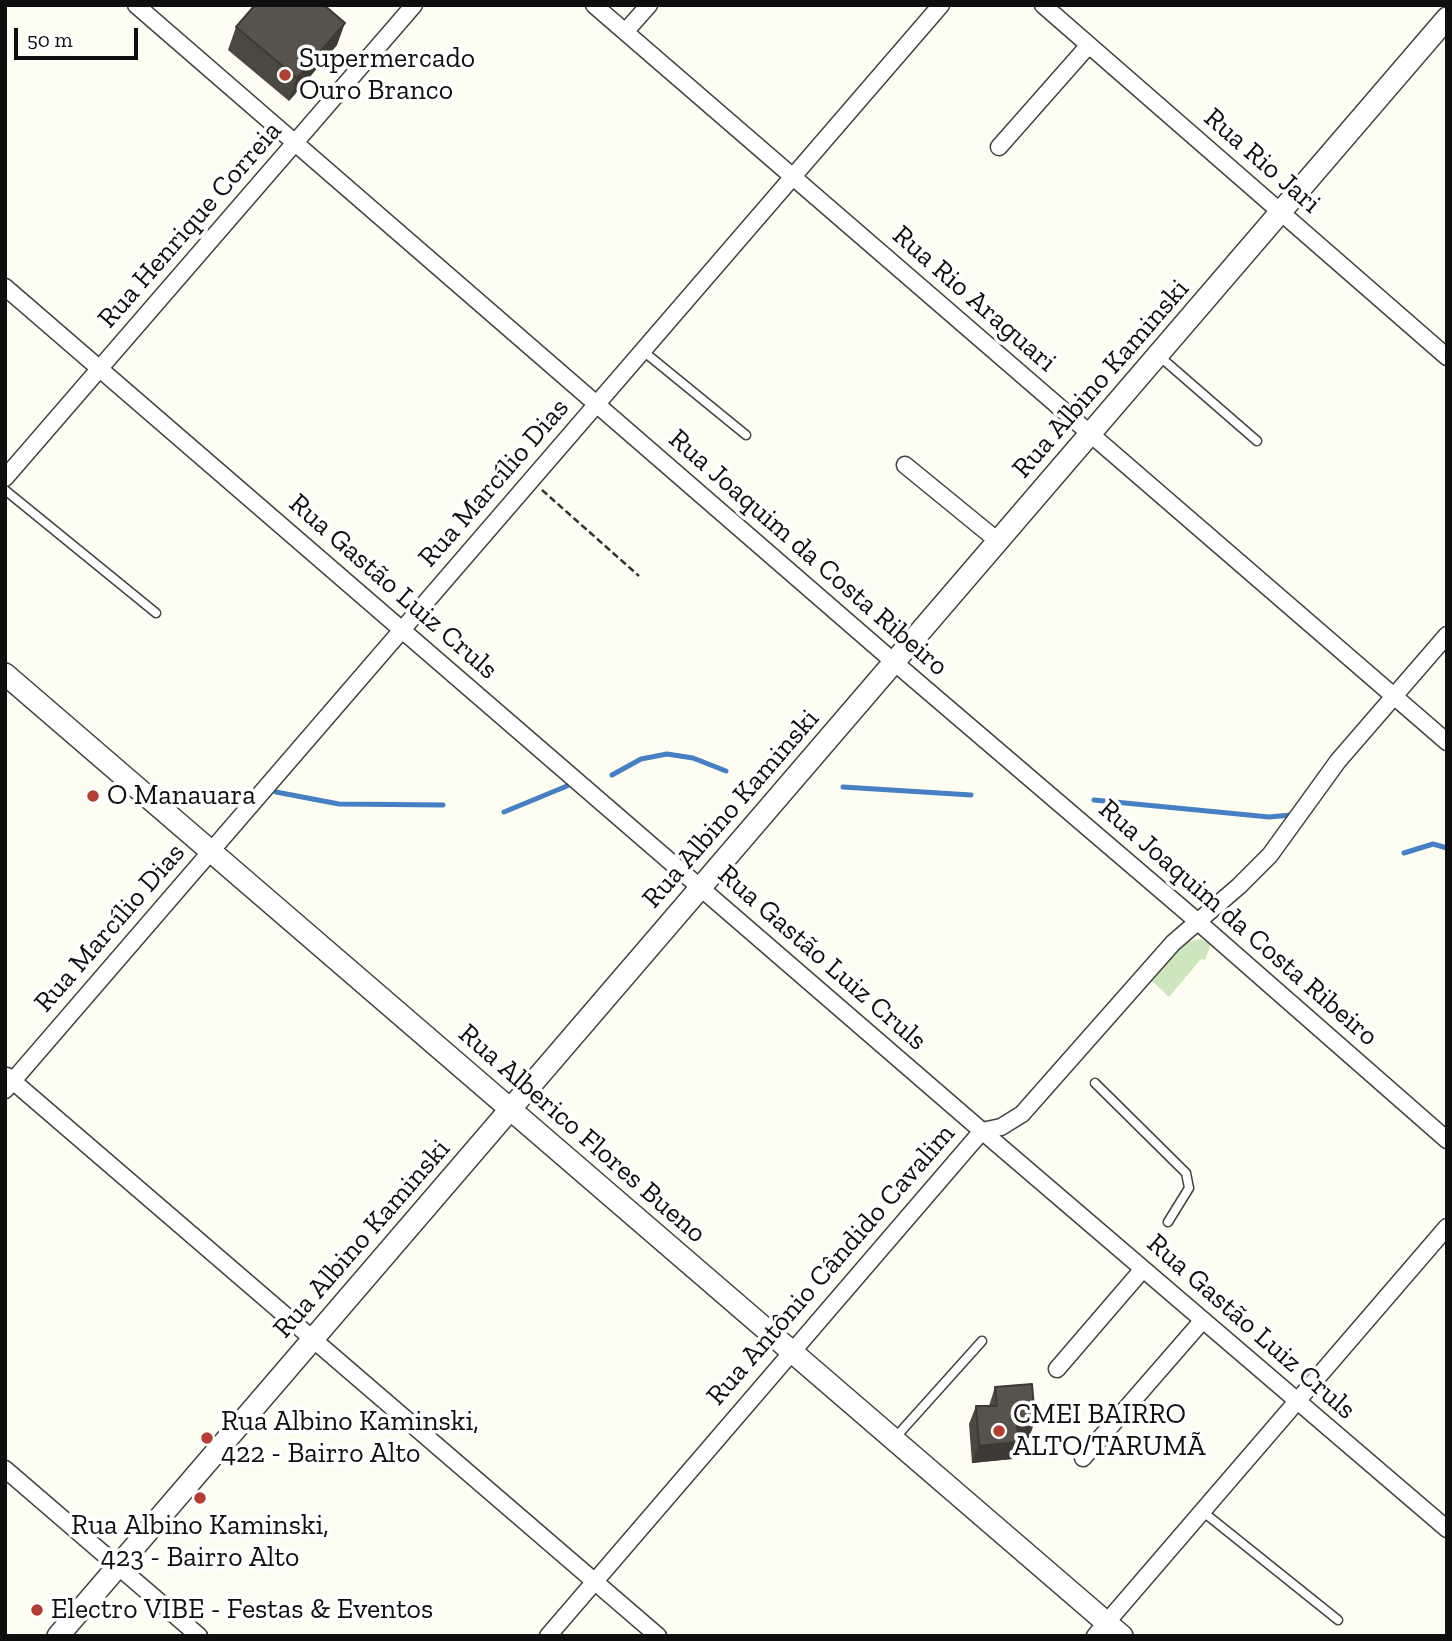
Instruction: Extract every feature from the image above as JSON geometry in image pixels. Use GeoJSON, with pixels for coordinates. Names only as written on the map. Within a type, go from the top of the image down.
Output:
{"type":"FeatureCollection","features":[{"type":"Feature","properties":{"kind":"street","name":"Rua Joaquim da Costa Ribeiro"},"geometry":{"type":"LineString","coordinates":[[136,5],[1447,1140]]}},
{"type":"Feature","properties":{"kind":"street","name":"Rua Henrique Correia"},"geometry":{"type":"LineString","coordinates":[[5,478],[414,5]]}},
{"type":"Feature","properties":{"kind":"street","name":"Rua Rio Araguari"},"geometry":{"type":"LineString","coordinates":[[594,5],[1447,742]]}},
{"type":"Feature","properties":{"kind":"street"},"geometry":{"type":"LineString","coordinates":[[625,32],[649,5]]}},
{"type":"Feature","properties":{"kind":"street","name":"Rua Marcílio Dias"},"geometry":{"type":"LineString","coordinates":[[8,1081],[211,851],[941,5]]}},
{"type":"Feature","properties":{"kind":"street","name":"Rua Rio Jari"},"geometry":{"type":"LineString","coordinates":[[1043,5],[1447,357]]}},
{"type":"Feature","properties":{"kind":"street","name":"Rua Albino Kaminski"},"geometry":{"type":"LineString","coordinates":[[58,1636],[1447,18]]}},
{"type":"Feature","properties":{"kind":"street"},"geometry":{"type":"LineString","coordinates":[[999,147],[1089,45]]}},
{"type":"Feature","properties":{"kind":"street","name":"Rua Gastão Luiz Cruls"},"geometry":{"type":"LineString","coordinates":[[5,287],[1447,1529]]}},
{"type":"Feature","properties":{"kind":"street"},"geometry":{"type":"LineString","coordinates":[[905,465],[998,541]]}},
{"type":"Feature","properties":{"kind":"street","name":"Rua Antônio Cândido Cavalim"},"geometry":{"type":"LineString","coordinates":[[548,1636],[982,1131],[1002,1127],[1022,1114],[1156,962],[1270,855],[1338,761],[1447,635]]}},
{"type":"Feature","properties":{"kind":"street","name":"Rua Alberico Flores Bueno"},"geometry":{"type":"LineString","coordinates":[[5,674],[894,1439],[1108,1631]]}},
{"type":"Feature","properties":{"kind":"street"},"geometry":{"type":"LineString","coordinates":[[8,1081],[658,1636]]}},
{"type":"Feature","properties":{"kind":"street"},"geometry":{"type":"LineString","coordinates":[[1108,1631],[1202,1511],[1447,1227]]}},
{"type":"Feature","properties":{"kind":"street"},"geometry":{"type":"LineString","coordinates":[[1057,1369],[1143,1269]]}},
{"type":"Feature","properties":{"kind":"street"},"geometry":{"type":"LineString","coordinates":[[1083,1458],[1203,1320]]}},
{"type":"Feature","properties":{"kind":"street"},"geometry":{"type":"LineString","coordinates":[[5,1469],[199,1636]]}},
{"type":"Feature","properties":{"kind":"lane"},"geometry":{"type":"LineString","coordinates":[[643,351],[746,435]]}},
{"type":"Feature","properties":{"kind":"lane"},"geometry":{"type":"LineString","coordinates":[[1158,355],[1257,441]]}},
{"type":"Feature","properties":{"kind":"lane"},"geometry":{"type":"LineString","coordinates":[[5,490],[156,613]]}},
{"type":"Feature","properties":{"kind":"lane"},"geometry":{"type":"LineString","coordinates":[[1095,1083],[1186,1173],[1189,1188],[1168,1222]]}},
{"type":"Feature","properties":{"kind":"lane"},"geometry":{"type":"LineString","coordinates":[[894,1439],[982,1341]]}},
{"type":"Feature","properties":{"kind":"lane"},"geometry":{"type":"LineString","coordinates":[[1202,1511],[1338,1620]]}},
{"type":"Feature","properties":{"kind":"path"},"geometry":{"type":"LineString","coordinates":[[531,480],[639,576]]}},
{"type":"Feature","properties":{"kind":"green space"},"geometry":{"type":"Polygon","coordinates":[[[1201,939],[1211,944],[1205,960],[1201,959],[1169,997],[1151,980],[1186,942],[1201,939]]]}},
{"type":"Feature","properties":{"kind":"building","name":"Supermercado Ouro Branco"},"geometry":{"type":"Polygon","coordinates":[[[255,5],[324,5],[345,23],[297,78],[236,27],[255,5]]]}},
{"type":"Feature","properties":{"kind":"building"},"geometry":{"type":"Polygon","coordinates":[[[1032,1384],[1035,1421],[1017,1421],[1018,1442],[979,1446],[976,1406],[997,1406],[995,1387],[1032,1384]]]}},
{"type":"Feature","properties":{"kind":"waterway"},"geometry":{"type":"LineString","coordinates":[[612,775],[641,759],[667,754],[693,758],[726,771]]}},
{"type":"Feature","properties":{"kind":"waterway"},"geometry":{"type":"LineString","coordinates":[[504,812],[567,786]]}},
{"type":"Feature","properties":{"kind":"waterway"},"geometry":{"type":"LineString","coordinates":[[843,787],[971,795]]}},
{"type":"Feature","properties":{"kind":"waterway"},"geometry":{"type":"LineString","coordinates":[[276,792],[339,804],[443,805]]}},
{"type":"Feature","properties":{"kind":"waterway"},"geometry":{"type":"LineString","coordinates":[[1094,800],[1269,817],[1291,815]]}},
{"type":"Feature","properties":{"kind":"waterway"},"geometry":{"type":"LineString","coordinates":[[1404,853],[1433,844],[1447,848]]}},
{"type":"Feature","properties":{"kind":"place","name":"Supermercado Ouro Branco"},"geometry":{"type":"Point","coordinates":[285,75]}},
{"type":"Feature","properties":{"kind":"place","name":"O Manauara"},"geometry":{"type":"Point","coordinates":[93,796]}},
{"type":"Feature","properties":{"kind":"place","name":"CMEI BAIRRO ALTO/TARUMÃ"},"geometry":{"type":"Point","coordinates":[999,1431]}},
{"type":"Feature","properties":{"kind":"place","name":"Rua Albino Kaminski, 422 - Bairro Alto"},"geometry":{"type":"Point","coordinates":[207,1438]}},
{"type":"Feature","properties":{"kind":"place","name":"Rua Albino Kaminski, 423 - Bairro Alto"},"geometry":{"type":"Point","coordinates":[200,1498]}},
{"type":"Feature","properties":{"kind":"place","name":"Electro VIBE - Festas & Eventos"},"geometry":{"type":"Point","coordinates":[37,1610]}}]}
